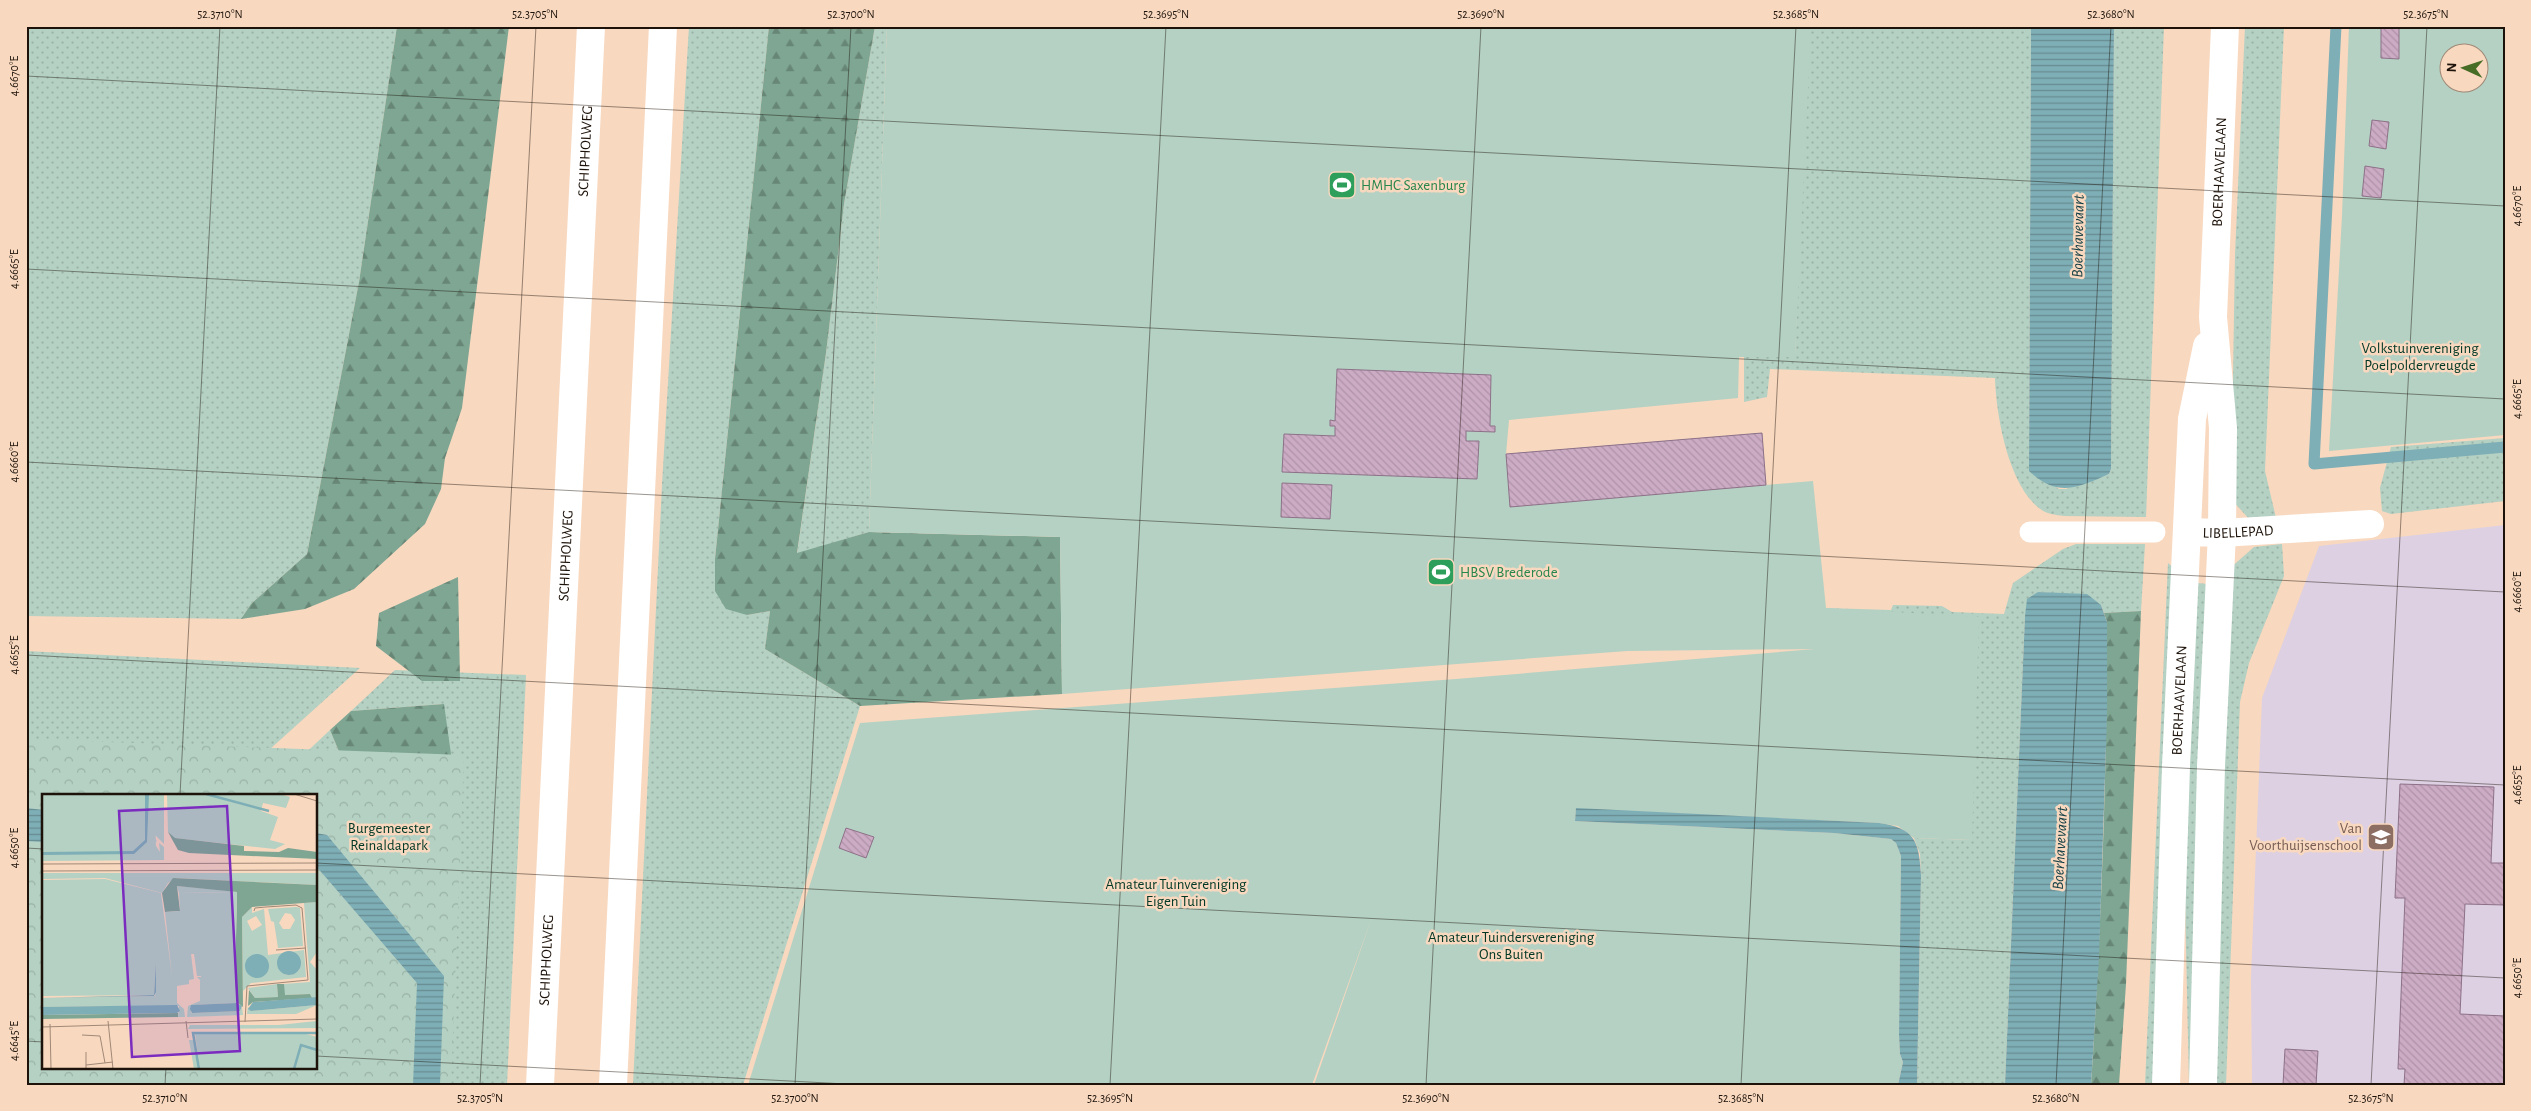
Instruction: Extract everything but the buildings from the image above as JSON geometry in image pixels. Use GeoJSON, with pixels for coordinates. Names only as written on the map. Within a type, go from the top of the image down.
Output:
{"type":"FeatureCollection","features":[{"type":"Feature","properties":{"kind":"main road","name":"SCHIPHOLWEG"},"geometry":{"type":"LineString","coordinates":[[540,1085],[591,26]]}},
{"type":"Feature","properties":{"kind":"main road"},"geometry":{"type":"LineString","coordinates":[[613,1085],[663,26]]}},
{"type":"Feature","properties":{"kind":"main road","name":"BOERHAAVELAAN"},"geometry":{"type":"LineString","coordinates":[[2204,1085],[2211,766],[2222,533],[2223,428],[2213,317],[2225,26]]}},
{"type":"Feature","properties":{"kind":"main road","name":"BOERHAAVELAAN"},"geometry":{"type":"LineString","coordinates":[[2166,1085],[2176,766],[2192,418],[2213,317]]}},
{"type":"Feature","properties":{"kind":"main road","name":"LIBELLEPAD"},"geometry":{"type":"LineString","coordinates":[[2187,532],[2222,533],[2370,524]]}},
{"type":"Feature","properties":{"kind":"lane"},"geometry":{"type":"LineString","coordinates":[[2030,532],[2155,532]]}},
{"type":"Feature","properties":{"kind":"shaded area","name":"Van Voorthuijsenschool"},"geometry":{"type":"Polygon","coordinates":[[[2505,525],[2505,1085],[2252,1085],[2251,977],[2262,698],[2319,546],[2505,525]]]}},
{"type":"Feature","properties":{"kind":"green space"},"geometry":{"type":"Polygon","coordinates":[[[26,26],[397,26],[359,282],[307,554],[251,604],[241,619],[26,616],[26,26]]]}},
{"type":"Feature","properties":{"kind":"green space"},"geometry":{"type":"Polygon","coordinates":[[[397,26],[509,26],[462,408],[445,458],[441,489],[425,524],[354,589],[305,609],[241,619],[251,604],[307,554],[359,282],[397,26]]]}},
{"type":"Feature","properties":{"kind":"green space"},"geometry":{"type":"Polygon","coordinates":[[[689,26],[769,26],[715,559],[715,591],[747,615],[770,611],[765,649],[860,706],[743,1085],[633,1085],[662,485],[689,26]]]}},
{"type":"Feature","properties":{"kind":"green space"},"geometry":{"type":"Polygon","coordinates":[[[769,26],[875,26],[844,204],[826,353],[797,553],[869,532],[1060,537],[1062,694],[860,706],[765,649],[770,611],[747,615],[726,609],[715,591],[715,559],[769,26]]]}},
{"type":"Feature","properties":{"kind":"green space"},"geometry":{"type":"Polygon","coordinates":[[[875,26],[887,26],[869,532],[797,554],[826,353],[844,204],[875,26]]]}},
{"type":"Feature","properties":{"kind":"green space"},"geometry":{"type":"Polygon","coordinates":[[[887,26],[1811,26],[1795,357],[1739,357],[1738,398],[1509,420],[1506,454],[1762,433],[1766,485],[1813,481],[1826,608],[1979,617],[1972,840],[1914,838],[1898,826],[1879,823],[1576,809],[1575,821],[1834,833],[1891,839],[1896,843],[1901,856],[1899,1035],[1900,1054],[1903,1062],[1898,1085],[1314,1085],[1372,917],[1312,1085],[748,1085],[860,723],[1456,679],[1815,649],[1627,651],[1062,694],[1060,537],[869,532],[887,26]]]}},
{"type":"Feature","properties":{"kind":"green space"},"geometry":{"type":"Polygon","coordinates":[[[1808,26],[2031,26],[2029,470],[2059,489],[2066,489],[2109,474],[2111,469],[2114,26],[2164,26],[2146,517],[2064,516],[2054,515],[2039,508],[2028,497],[2019,483],[2012,466],[2001,429],[1995,378],[1770,369],[1767,397],[1744,402],[1744,357],[1795,355],[1808,26]]]}},
{"type":"Feature","properties":{"kind":"green space"},"geometry":{"type":"Polygon","coordinates":[[[2245,26],[2284,26],[2265,471],[2276,518],[2250,520],[2231,499],[2235,255],[2245,26]]]}},
{"type":"Feature","properties":{"kind":"green space","name":"Volkstuinvereniging Poelpoldervreugde"},"geometry":{"type":"Polygon","coordinates":[[[2349,26],[2505,26],[2505,435],[2329,451],[2342,216],[2349,26]]]}},
{"type":"Feature","properties":{"kind":"green space"},"geometry":{"type":"Polygon","coordinates":[[[2505,438],[2505,501],[2391,514],[2382,511],[2380,488],[2391,447],[2505,438]]]}},
{"type":"Feature","properties":{"kind":"green space"},"geometry":{"type":"Polygon","coordinates":[[[2076,544],[2145,544],[2141,611],[2104,613],[2101,605],[2061,594],[2038,592],[2025,616],[2005,1085],[1917,1085],[1921,875],[1920,854],[1914,838],[1972,840],[1826,608],[1891,610],[1893,605],[1942,606],[1952,612],[2004,614],[2013,583],[2063,549],[2076,544]]]}},
{"type":"Feature","properties":{"kind":"green space"},"geometry":{"type":"Polygon","coordinates":[[[2282,544],[2284,576],[2249,663],[2240,702],[2226,1085],[2213,1085],[2228,570],[2254,547],[2282,544]]]}},
{"type":"Feature","properties":{"kind":"green space"},"geometry":{"type":"Polygon","coordinates":[[[2168,563],[2176,570],[2155,1085],[2145,1085],[2168,563]]]}},
{"type":"Feature","properties":{"kind":"green space"},"geometry":{"type":"Polygon","coordinates":[[[458,577],[460,681],[422,681],[376,646],[379,613],[458,577]]]}},
{"type":"Feature","properties":{"kind":"green space"},"geometry":{"type":"Polygon","coordinates":[[[2197,583],[2208,584],[2194,1085],[2189,1085],[2183,807],[2197,583]]]}},
{"type":"Feature","properties":{"kind":"green space"},"geometry":{"type":"Polygon","coordinates":[[[2141,611],[2126,984],[2119,1085],[2091,1085],[2105,796],[2107,622],[2104,613],[2141,611]]]}},
{"type":"Feature","properties":{"kind":"green space"},"geometry":{"type":"Polygon","coordinates":[[[26,651],[360,668],[220,794],[42,794],[42,796],[26,808],[26,651]]]}},
{"type":"Feature","properties":{"kind":"green space"},"geometry":{"type":"Polygon","coordinates":[[[395,670],[526,675],[507,1085],[440,1085],[318,800],[318,794],[262,794],[330,730],[345,766],[444,704],[351,711],[395,670]]]}},
{"type":"Feature","properties":{"kind":"green space"},"geometry":{"type":"Polygon","coordinates":[[[444,704],[461,826],[424,876],[345,766],[330,730],[351,711],[444,704]]]}},
{"type":"Feature","properties":{"kind":"green space","name":"Burgemeester Reinaldapark"},"geometry":{"type":"Polygon","coordinates":[[[26,739],[464,755],[451,1085],[26,1085],[26,739]]]}},
{"type":"Feature","properties":{"kind":"water","name":"Boerhavevaart"},"geometry":{"type":"Polygon","coordinates":[[[2031,26],[2114,26],[2111,469],[2109,474],[2068,488],[2049,485],[2029,471],[2031,26]]]}},
{"type":"Feature","properties":{"kind":"water","name":"Boerhavevaart"},"geometry":{"type":"Polygon","coordinates":[[[2038,592],[2087,594],[2101,605],[2107,622],[2107,715],[2099,957],[2091,1085],[2005,1085],[2025,616],[2027,599],[2038,592]]]}},
{"type":"Feature","properties":{"kind":"water"},"geometry":{"type":"Polygon","coordinates":[[[26,808],[42,810],[42,842],[26,841],[26,808]]]}},
{"type":"Feature","properties":{"kind":"water"},"geometry":{"type":"Polygon","coordinates":[[[1576,808],[1879,823],[1900,828],[1908,833],[1913,838],[1919,853],[1921,875],[1917,1085],[1898,1085],[1903,1062],[1900,1054],[1899,1035],[1901,856],[1896,843],[1891,839],[1834,833],[1575,821],[1576,808]]]}},
{"type":"Feature","properties":{"kind":"water"},"geometry":{"type":"Polygon","coordinates":[[[318,833],[327,835],[444,976],[440,1085],[413,1085],[417,983],[318,868],[318,833]]]}},
{"type":"Feature","properties":{"kind":"waterway"},"geometry":{"type":"LineString","coordinates":[[2336,26],[2314,464],[2505,447]]}},
{"type":"Feature","properties":{"kind":"place","name":"HMHC Saxenburg"},"geometry":{"type":"Point","coordinates":[1342,185]}},
{"type":"Feature","properties":{"kind":"place","name":"HBSV Brederode"},"geometry":{"type":"Point","coordinates":[1441,572]}},
{"type":"Feature","properties":{"kind":"place","name":"Van Voorthuijsenschool"},"geometry":{"type":"Point","coordinates":[2381,837]}},
{"type":"Feature","properties":{"kind":"park label","name":"Amateur Tuinvereniging Eigen Tuin"},"geometry":{"type":"Point","coordinates":[1176,892]}},
{"type":"Feature","properties":{"kind":"park label","name":"Amateur Tuindersvereniging Ons Buiten"},"geometry":{"type":"Point","coordinates":[1511,946]}}]}
